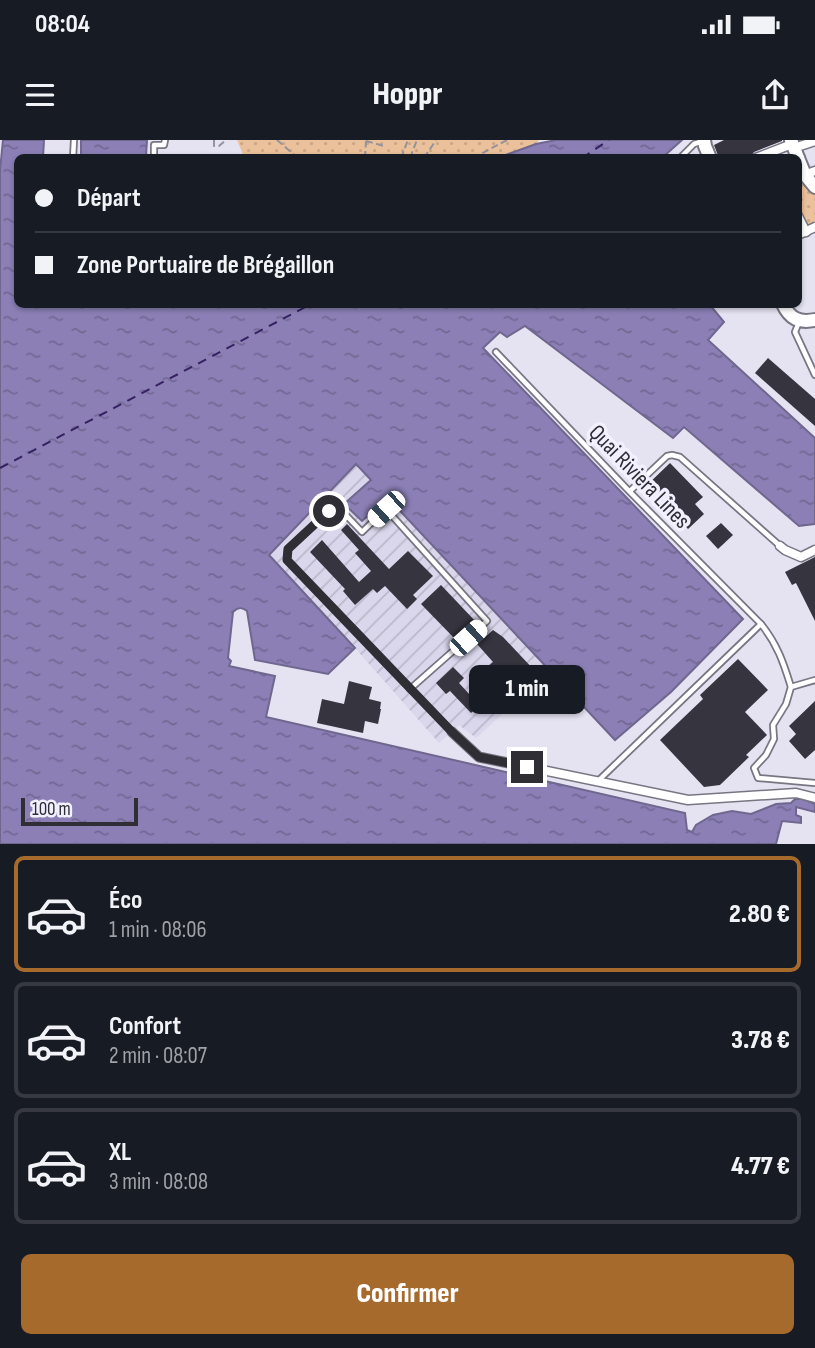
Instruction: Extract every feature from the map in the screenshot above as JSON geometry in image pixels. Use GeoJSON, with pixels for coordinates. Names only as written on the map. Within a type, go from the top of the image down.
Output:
{"type":"FeatureCollection","features":[{"type":"Feature","properties":{"kind":"main road"},"geometry":{"type":"LineString","coordinates":[[806,174],[815,187]]}},
{"type":"Feature","properties":{"kind":"main road"},"geometry":{"type":"LineString","coordinates":[[785,308],[788,314],[799,321],[815,320]]}},
{"type":"Feature","properties":{"kind":"street"},"geometry":{"type":"LineString","coordinates":[[775,154],[815,141]]}},
{"type":"Feature","properties":{"kind":"street"},"geometry":{"type":"LineString","coordinates":[[802,233],[815,227]]}},
{"type":"Feature","properties":{"kind":"street"},"geometry":{"type":"LineString","coordinates":[[780,546],[801,557],[815,550]]}},
{"type":"Feature","properties":{"kind":"street"},"geometry":{"type":"LineString","coordinates":[[452,732],[479,757],[688,800],[796,793],[815,798]]}},
{"type":"Feature","properties":{"kind":"lane"},"geometry":{"type":"LineString","coordinates":[[154,142],[164,145],[165,140]]}},
{"type":"Feature","properties":{"kind":"lane"},"geometry":{"type":"LineString","coordinates":[[684,154],[694,144],[704,141]]}},
{"type":"Feature","properties":{"kind":"lane"},"geometry":{"type":"LineString","coordinates":[[799,321],[795,332],[815,375]]}},
{"type":"Feature","properties":{"kind":"lane","name":"Quai Riviera Lines"},"geometry":{"type":"LineString","coordinates":[[496,352],[761,624],[782,657],[790,687]]}},
{"type":"Feature","properties":{"kind":"lane"},"geometry":{"type":"LineString","coordinates":[[629,491],[667,456],[680,457],[780,546]]}},
{"type":"Feature","properties":{"kind":"lane"},"geometry":{"type":"LineString","coordinates":[[410,689],[487,621],[386,509],[362,532],[341,509],[329,511],[288,549],[287,560],[410,689],[452,732]]}},
{"type":"Feature","properties":{"kind":"lane"},"geometry":{"type":"LineString","coordinates":[[598,782],[761,624]]}},
{"type":"Feature","properties":{"kind":"lane"},"geometry":{"type":"LineString","coordinates":[[815,680],[790,687],[786,704],[773,725],[774,740],[766,755],[754,768],[758,778],[815,783]]}},
{"type":"Feature","properties":{"kind":"path"},"geometry":{"type":"LineString","coordinates":[[214,140],[214,146],[219,146],[226,140]]}},
{"type":"Feature","properties":{"kind":"path"},"geometry":{"type":"LineString","coordinates":[[277,140],[293,154]]}},
{"type":"Feature","properties":{"kind":"path"},"geometry":{"type":"LineString","coordinates":[[403,153],[408,140]]}},
{"type":"Feature","properties":{"kind":"path"},"geometry":{"type":"LineString","coordinates":[[481,154],[507,140]]}},
{"type":"Feature","properties":{"kind":"path"},"geometry":{"type":"LineString","coordinates":[[366,141],[384,146]]}},
{"type":"Feature","properties":{"kind":"shaded area"},"geometry":{"type":"Polygon","coordinates":[[[237,140],[539,140],[536,144],[510,154],[243,154],[237,140]]]}},
{"type":"Feature","properties":{"kind":"shaded area"},"geometry":{"type":"Polygon","coordinates":[[[815,171],[815,223],[804,228],[802,224],[802,176],[815,171]]]}},
{"type":"Feature","properties":{"kind":"shaded area"},"geometry":{"type":"Polygon","coordinates":[[[356,464],[371,480],[345,503],[388,497],[550,671],[476,738],[459,725],[439,743],[269,555],[356,464]]]}},
{"type":"Feature","properties":{"kind":"water"},"geometry":{"type":"Polygon","coordinates":[[[3,140],[44,140],[43,154],[14,154],[14,308],[712,308],[724,322],[708,340],[815,438],[815,524],[799,526],[684,427],[673,438],[525,326],[507,337],[500,332],[483,348],[743,619],[671,692],[615,740],[388,498],[362,521],[344,504],[371,480],[356,464],[269,555],[355,648],[328,674],[255,660],[247,611],[240,608],[233,612],[229,666],[275,676],[266,717],[685,813],[687,830],[692,832],[696,825],[713,815],[732,811],[751,814],[776,804],[791,803],[795,799],[815,804],[815,812],[796,807],[796,815],[801,817],[801,823],[782,821],[776,844],[0,844],[0,170],[3,140]]]}},
{"type":"Feature","properties":{"kind":"water"},"geometry":{"type":"Polygon","coordinates":[[[81,140],[147,140],[146,154],[81,154],[81,140]]]}},
{"type":"Feature","properties":{"kind":"water"},"geometry":{"type":"Polygon","coordinates":[[[556,140],[682,140],[666,154],[508,154],[556,140]]]}},
{"type":"Feature","properties":{"kind":"building"},"geometry":{"type":"Polygon","coordinates":[[[724,140],[782,140],[753,154],[717,154],[714,145],[724,140]]]}},
{"type":"Feature","properties":{"kind":"building"},"geometry":{"type":"Polygon","coordinates":[[[768,358],[815,399],[815,426],[755,373],[768,358]]]}},
{"type":"Feature","properties":{"kind":"building"},"geometry":{"type":"Polygon","coordinates":[[[670,463],[703,497],[695,504],[704,514],[688,529],[645,487],[670,463]]]}},
{"type":"Feature","properties":{"kind":"building"},"geometry":{"type":"Polygon","coordinates":[[[721,523],[733,535],[718,549],[706,536],[721,523]]]}},
{"type":"Feature","properties":{"kind":"building"},"geometry":{"type":"Polygon","coordinates":[[[347,524],[389,569],[408,551],[433,576],[413,595],[417,599],[407,609],[385,586],[377,593],[373,589],[355,605],[343,591],[345,589],[310,552],[322,540],[359,582],[371,571],[355,553],[359,550],[341,530],[347,524]]]}},
{"type":"Feature","properties":{"kind":"building"},"geometry":{"type":"Polygon","coordinates":[[[815,557],[815,621],[796,583],[792,585],[785,572],[815,557]]]}},
{"type":"Feature","properties":{"kind":"building"},"geometry":{"type":"Polygon","coordinates":[[[441,585],[477,623],[457,641],[421,604],[441,585]]]}},
{"type":"Feature","properties":{"kind":"building"},"geometry":{"type":"Polygon","coordinates":[[[493,630],[535,671],[512,693],[503,684],[496,690],[480,673],[493,662],[477,644],[493,630]]]}},
{"type":"Feature","properties":{"kind":"building"},"geometry":{"type":"Polygon","coordinates":[[[738,659],[768,690],[745,712],[767,735],[720,785],[704,787],[660,740],[703,699],[700,695],[738,659]]]}},
{"type":"Feature","properties":{"kind":"building"},"geometry":{"type":"Polygon","coordinates":[[[453,667],[464,678],[459,683],[470,695],[479,687],[481,689],[473,699],[479,705],[471,713],[450,691],[446,694],[436,683],[453,667]]]}},
{"type":"Feature","properties":{"kind":"building"},"geometry":{"type":"Polygon","coordinates":[[[349,681],[372,687],[369,699],[381,702],[378,724],[365,721],[363,733],[317,723],[322,699],[344,704],[349,681]]]}},
{"type":"Feature","properties":{"kind":"building"},"geometry":{"type":"Polygon","coordinates":[[[815,701],[815,750],[805,759],[789,741],[796,734],[789,726],[815,701]]]}},
{"type":"Feature","properties":{"kind":"ferry route"},"geometry":{"type":"LineString","coordinates":[[588,154],[609,140]]}},
{"type":"Feature","properties":{"kind":"ferry route"},"geometry":{"type":"LineString","coordinates":[[0,468],[303,308]]}},
{"type":"Feature","properties":{"kind":"route"},"geometry":{"type":"LineString","coordinates":[[329,511],[288,549],[287,560],[479,757],[527,767]]}}]}
